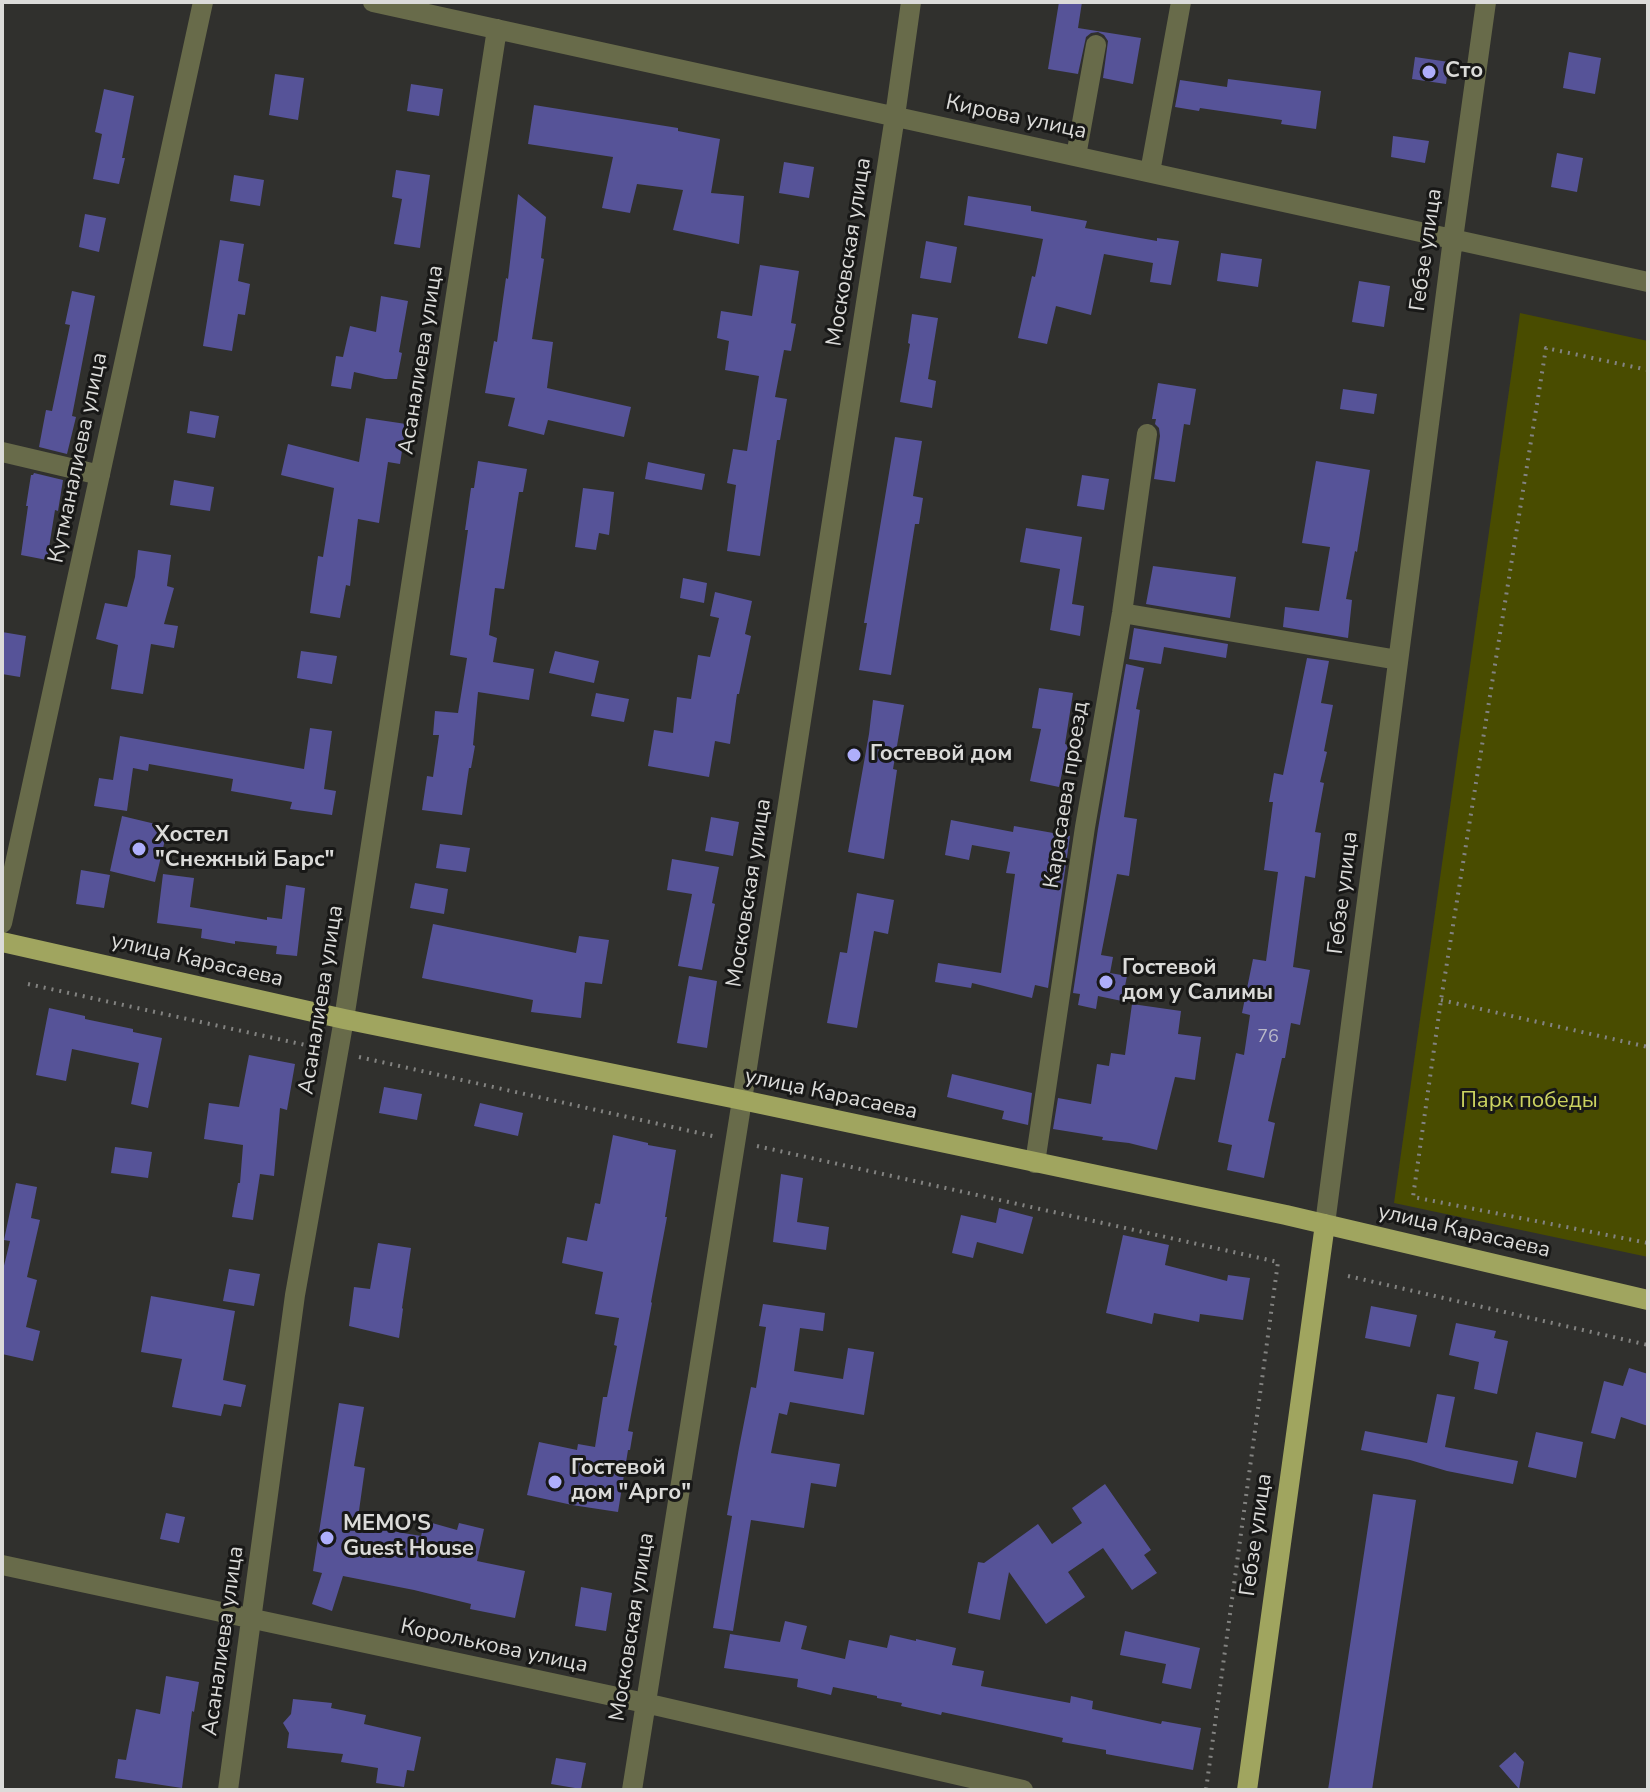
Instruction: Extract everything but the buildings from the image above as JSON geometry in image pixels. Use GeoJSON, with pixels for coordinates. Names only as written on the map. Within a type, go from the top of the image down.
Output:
{"type":"FeatureCollection","features":[{"type":"Feature","properties":{"kind":"main road","name":"улица Карасаева"},"geometry":{"type":"LineString","coordinates":[[2,942],[344,1019],[1325,1224],[1648,1300]]}},
{"type":"Feature","properties":{"kind":"main road","name":"Гебзе улица"},"geometry":{"type":"LineString","coordinates":[[1247,1790],[1325,1224]]}},
{"type":"Feature","properties":{"kind":"street","name":"Кутманалиева улица"},"geometry":{"type":"LineString","coordinates":[[2,923],[203,2]]}},
{"type":"Feature","properties":{"kind":"street","name":"Кирова улица"},"geometry":{"type":"LineString","coordinates":[[373,2],[1648,282]]}},
{"type":"Feature","properties":{"kind":"street","name":"Московская улица"},"geometry":{"type":"LineString","coordinates":[[632,1790],[736,1141],[911,2]]}},
{"type":"Feature","properties":{"kind":"street"},"geometry":{"type":"LineString","coordinates":[[1150,172],[1181,2]]}},
{"type":"Feature","properties":{"kind":"street","name":"Гебзе улица"},"geometry":{"type":"LineString","coordinates":[[1325,1224],[1486,2]]}},
{"type":"Feature","properties":{"kind":"street","name":"Асаналиева улица"},"geometry":{"type":"LineString","coordinates":[[228,1790],[295,1295],[344,1019],[497,29]]}},
{"type":"Feature","properties":{"kind":"street"},"geometry":{"type":"LineString","coordinates":[[1076,156],[1096,45]]}},
{"type":"Feature","properties":{"kind":"street","name":"Карасаева проезд"},"geometry":{"type":"LineString","coordinates":[[1035,1163],[1085,827],[1122,613],[1147,434]]}},
{"type":"Feature","properties":{"kind":"street"},"geometry":{"type":"LineString","coordinates":[[2,452],[100,475]]}},
{"type":"Feature","properties":{"kind":"street"},"geometry":{"type":"LineString","coordinates":[[1122,613],[1398,660]]}},
{"type":"Feature","properties":{"kind":"street","name":"Королькова улица"},"geometry":{"type":"LineString","coordinates":[[2,1565],[645,1703],[1023,1790]]}},
{"type":"Feature","properties":{"kind":"path"},"geometry":{"type":"LineString","coordinates":[[1648,370],[1546,348],[1441,1000],[1413,1197],[1648,1243]]}},
{"type":"Feature","properties":{"kind":"path"},"geometry":{"type":"LineString","coordinates":[[28,984],[1278,1262],[1206,1790]]}},
{"type":"Feature","properties":{"kind":"path"},"geometry":{"type":"LineString","coordinates":[[1441,1000],[1648,1047]]}},
{"type":"Feature","properties":{"kind":"path"},"geometry":{"type":"LineString","coordinates":[[1348,1276],[1648,1345]]}},
{"type":"Feature","properties":{"kind":"green space","name":"Парк победы"},"geometry":{"type":"Polygon","coordinates":[[[1520,313],[1648,341],[1648,1257],[1394,1203],[1520,313]]]}},
{"type":"Feature","properties":{"kind":"place","name":"Сто"},"geometry":{"type":"Point","coordinates":[1429,72]}},
{"type":"Feature","properties":{"kind":"place","name":"Гостевой дом"},"geometry":{"type":"Point","coordinates":[854,755]}},
{"type":"Feature","properties":{"kind":"place","name":"Хостел \"Снежный Барс\""},"geometry":{"type":"Point","coordinates":[139,849]}},
{"type":"Feature","properties":{"kind":"place","name":"Гостевой дом у Салимы"},"geometry":{"type":"Point","coordinates":[1106,982]}},
{"type":"Feature","properties":{"kind":"place","name":"Гостевой дом \"Арго\""},"geometry":{"type":"Point","coordinates":[555,1482]}},
{"type":"Feature","properties":{"kind":"place","name":"MEMO'S Guest House"},"geometry":{"type":"Point","coordinates":[327,1538]}}]}
